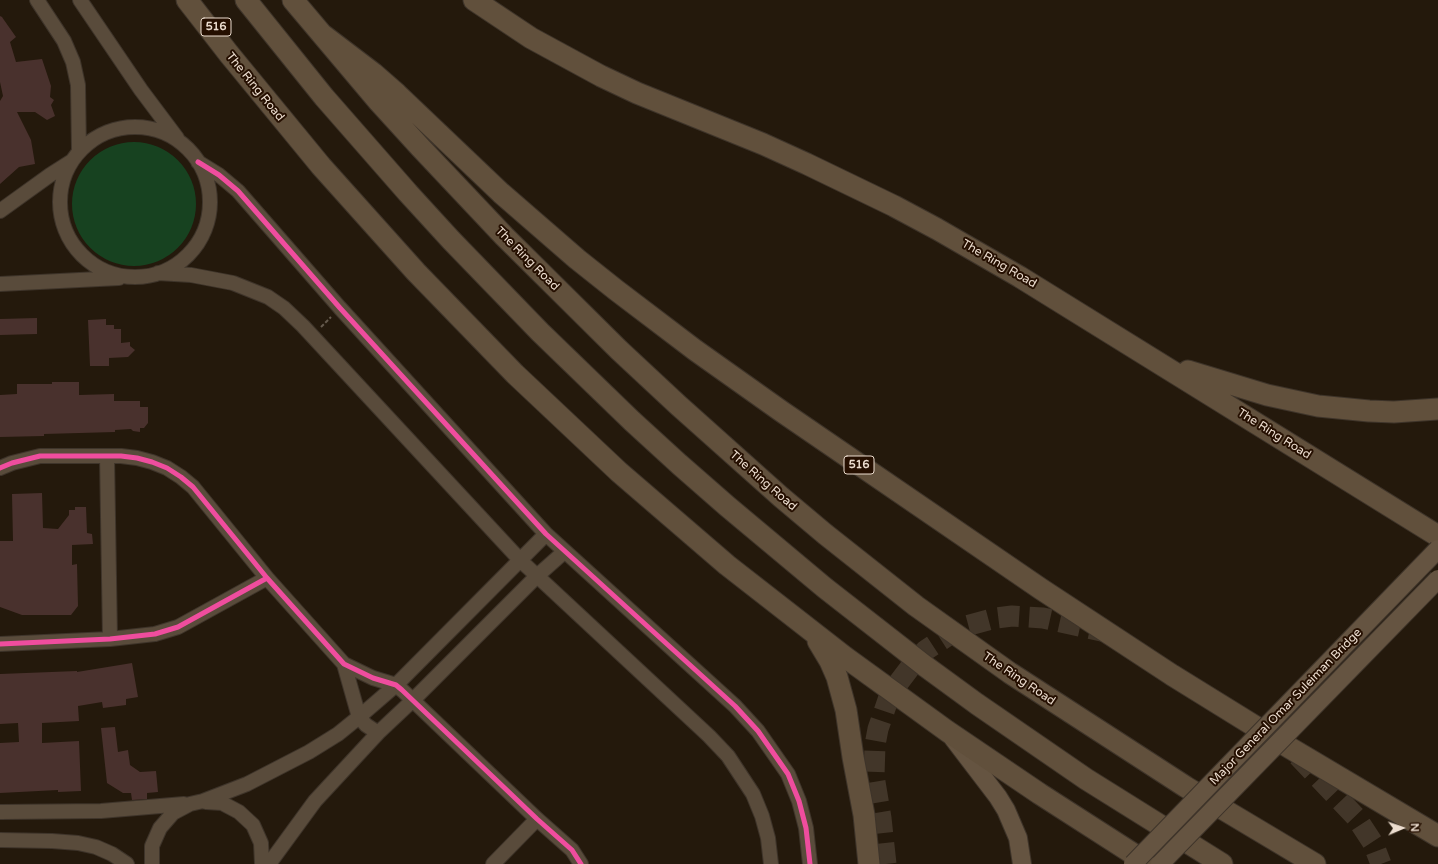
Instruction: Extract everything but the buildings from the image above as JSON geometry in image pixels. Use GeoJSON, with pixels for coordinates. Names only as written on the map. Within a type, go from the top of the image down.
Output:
{"type":"FeatureCollection","features":[{"type":"Feature","properties":{"kind":"highway","name":"The Ring Road"},"geometry":{"type":"LineString","coordinates":[[187,0],[320,166],[368,220],[454,312],[515,374],[596,450],[727,565],[812,632],[947,731],[1040,794],[1148,864]]}},
{"type":"Feature","properties":{"kind":"highway","name":"516"},"geometry":{"type":"LineString","coordinates":[[202,0],[229,54]]}},
{"type":"Feature","properties":{"kind":"highway"},"geometry":{"type":"LineString","coordinates":[[246,0],[324,97],[451,240],[586,377],[691,474],[825,588],[875,628],[977,704],[1086,779],[1222,864]]}},
{"type":"Feature","properties":{"kind":"highway","name":"The Ring Road"},"geometry":{"type":"LineString","coordinates":[[293,0],[379,102],[420,147],[561,294],[678,405],[825,534],[916,606],[1010,673],[1186,787],[1315,864]]}},
{"type":"Feature","properties":{"kind":"highway","name":"The Ring Road"},"geometry":{"type":"LineString","coordinates":[[474,0],[531,38],[601,76],[637,93],[801,161],[918,219],[1020,276],[1438,536]]}},
{"type":"Feature","properties":{"kind":"highway","name":"516"},"geometry":{"type":"LineString","coordinates":[[323,35],[367,68],[397,94],[501,193],[566,249],[621,294],[695,350],[781,411],[1041,589],[1159,666],[1290,748],[1438,836]]}},
{"type":"Feature","properties":{"kind":"highway"},"geometry":{"type":"LineString","coordinates":[[1158,362],[1267,395],[1318,406],[1381,411],[1420,411],[1438,409]]}},
{"type":"Feature","properties":{"kind":"highway"},"geometry":{"type":"LineString","coordinates":[[812,632],[830,661],[842,693],[864,815],[869,864]]}},
{"type":"Feature","properties":{"kind":"main road","name":"Major General Omar Suleiman Bridge"},"geometry":{"type":"LineString","coordinates":[[1133,864],[1438,549]]}},
{"type":"Feature","properties":{"kind":"main road","name":"Major General Omar Suleiman Bridge"},"geometry":{"type":"LineString","coordinates":[[1160,864],[1438,579]]}},
{"type":"Feature","properties":{"kind":"main road"},"geometry":{"type":"LineString","coordinates":[[947,731],[998,797],[1006,810],[1018,838],[1022,864]]}},
{"type":"Feature","properties":{"kind":"street"},"geometry":{"type":"LineString","coordinates":[[37,0],[64,41],[73,62],[78,85],[75,156],[63,182],[60,204],[64,226],[75,246],[91,262],[111,273],[133,277]]}},
{"type":"Feature","properties":{"kind":"street"},"geometry":{"type":"LineString","coordinates":[[80,0],[140,90],[181,143],[198,162],[219,175],[238,191],[340,308],[546,534],[735,706],[758,731],[788,774],[806,828],[810,864]]}},
{"type":"Feature","properties":{"kind":"street"},"geometry":{"type":"LineString","coordinates":[[0,211],[75,156],[89,142],[114,129],[142,127],[169,135],[181,143]]}},
{"type":"Feature","properties":{"kind":"street"},"geometry":{"type":"LineString","coordinates":[[158,273],[178,263],[194,247],[205,228],[210,205],[207,183],[198,162]]}},
{"type":"Feature","properties":{"kind":"street"},"geometry":{"type":"LineString","coordinates":[[0,284],[133,277],[158,273],[210,278],[233,282],[268,297],[284,308],[312,336],[521,561],[709,736],[728,756],[753,794],[759,808],[768,838],[771,864]]}},
{"type":"Feature","properties":{"kind":"street"},"geometry":{"type":"LineString","coordinates":[[0,468],[12,463],[40,456],[107,456],[137,458],[152,462],[167,468],[181,477],[193,487],[267,578],[344,664],[373,678],[396,685],[537,819],[572,850],[581,864]]}},
{"type":"Feature","properties":{"kind":"street"},"geometry":{"type":"LineString","coordinates":[[107,456],[110,639]]}},
{"type":"Feature","properties":{"kind":"street"},"geometry":{"type":"LineString","coordinates":[[152,864],[152,846],[160,828],[173,813],[197,802],[247,784],[309,752],[338,734],[396,685],[521,561],[546,534]]}},
{"type":"Feature","properties":{"kind":"street"},"geometry":{"type":"LineString","coordinates":[[269,864],[314,801],[378,733],[537,576],[564,552]]}},
{"type":"Feature","properties":{"kind":"street"},"geometry":{"type":"LineString","coordinates":[[0,644],[110,639],[155,634],[178,627],[267,578]]}},
{"type":"Feature","properties":{"kind":"street"},"geometry":{"type":"LineString","coordinates":[[344,664],[359,717],[366,726],[378,733]]}},
{"type":"Feature","properties":{"kind":"street"},"geometry":{"type":"LineString","coordinates":[[0,812],[101,811],[197,802],[222,803],[240,812],[253,825],[261,843],[262,864]]}},
{"type":"Feature","properties":{"kind":"street"},"geometry":{"type":"LineString","coordinates":[[493,864],[537,819]]}},
{"type":"Feature","properties":{"kind":"street"},"geometry":{"type":"LineString","coordinates":[[0,840],[78,843],[96,847],[112,854],[127,864]]}},
{"type":"Feature","properties":{"kind":"path"},"geometry":{"type":"LineString","coordinates":[[312,336],[340,308]]}},
{"type":"Feature","properties":{"kind":"green space"},"geometry":{"type":"Polygon","coordinates":[[[140,142],[158,146],[169,152],[182,164],[192,180],[196,204],[192,228],[186,239],[174,252],[152,264],[128,266],[110,262],[99,256],[86,244],[74,222],[72,198],[76,180],[82,169],[94,156],[116,144],[140,142]]]}},
{"type":"Feature","properties":{"kind":"tunnel"},"geometry":{"type":"LineString","coordinates":[[886,864],[881,818],[874,776],[875,745],[878,729],[888,700],[896,686],[915,661],[926,650],[952,633],[966,626],[996,618],[1012,616],[1043,618],[1106,632]]}},
{"type":"Feature","properties":{"kind":"tunnel"},"geometry":{"type":"LineString","coordinates":[[1298,756],[1356,817],[1373,843],[1381,864]]}},
{"type":"Feature","properties":{"kind":"cycle path"},"geometry":{"type":"LineString","coordinates":[[198,162],[219,175],[238,191],[340,308],[546,534],[735,706],[758,731],[788,774],[799,801],[806,828],[810,864]]}},
{"type":"Feature","properties":{"kind":"cycle path"},"geometry":{"type":"LineString","coordinates":[[0,468],[12,463],[40,456],[121,456],[152,462],[167,468],[181,477],[193,487],[267,578],[344,664],[373,678],[396,685],[402,690],[537,819],[572,850],[581,864]]}},
{"type":"Feature","properties":{"kind":"cycle path"},"geometry":{"type":"LineString","coordinates":[[0,644],[110,639],[155,634],[178,627],[267,578]]}}]}
